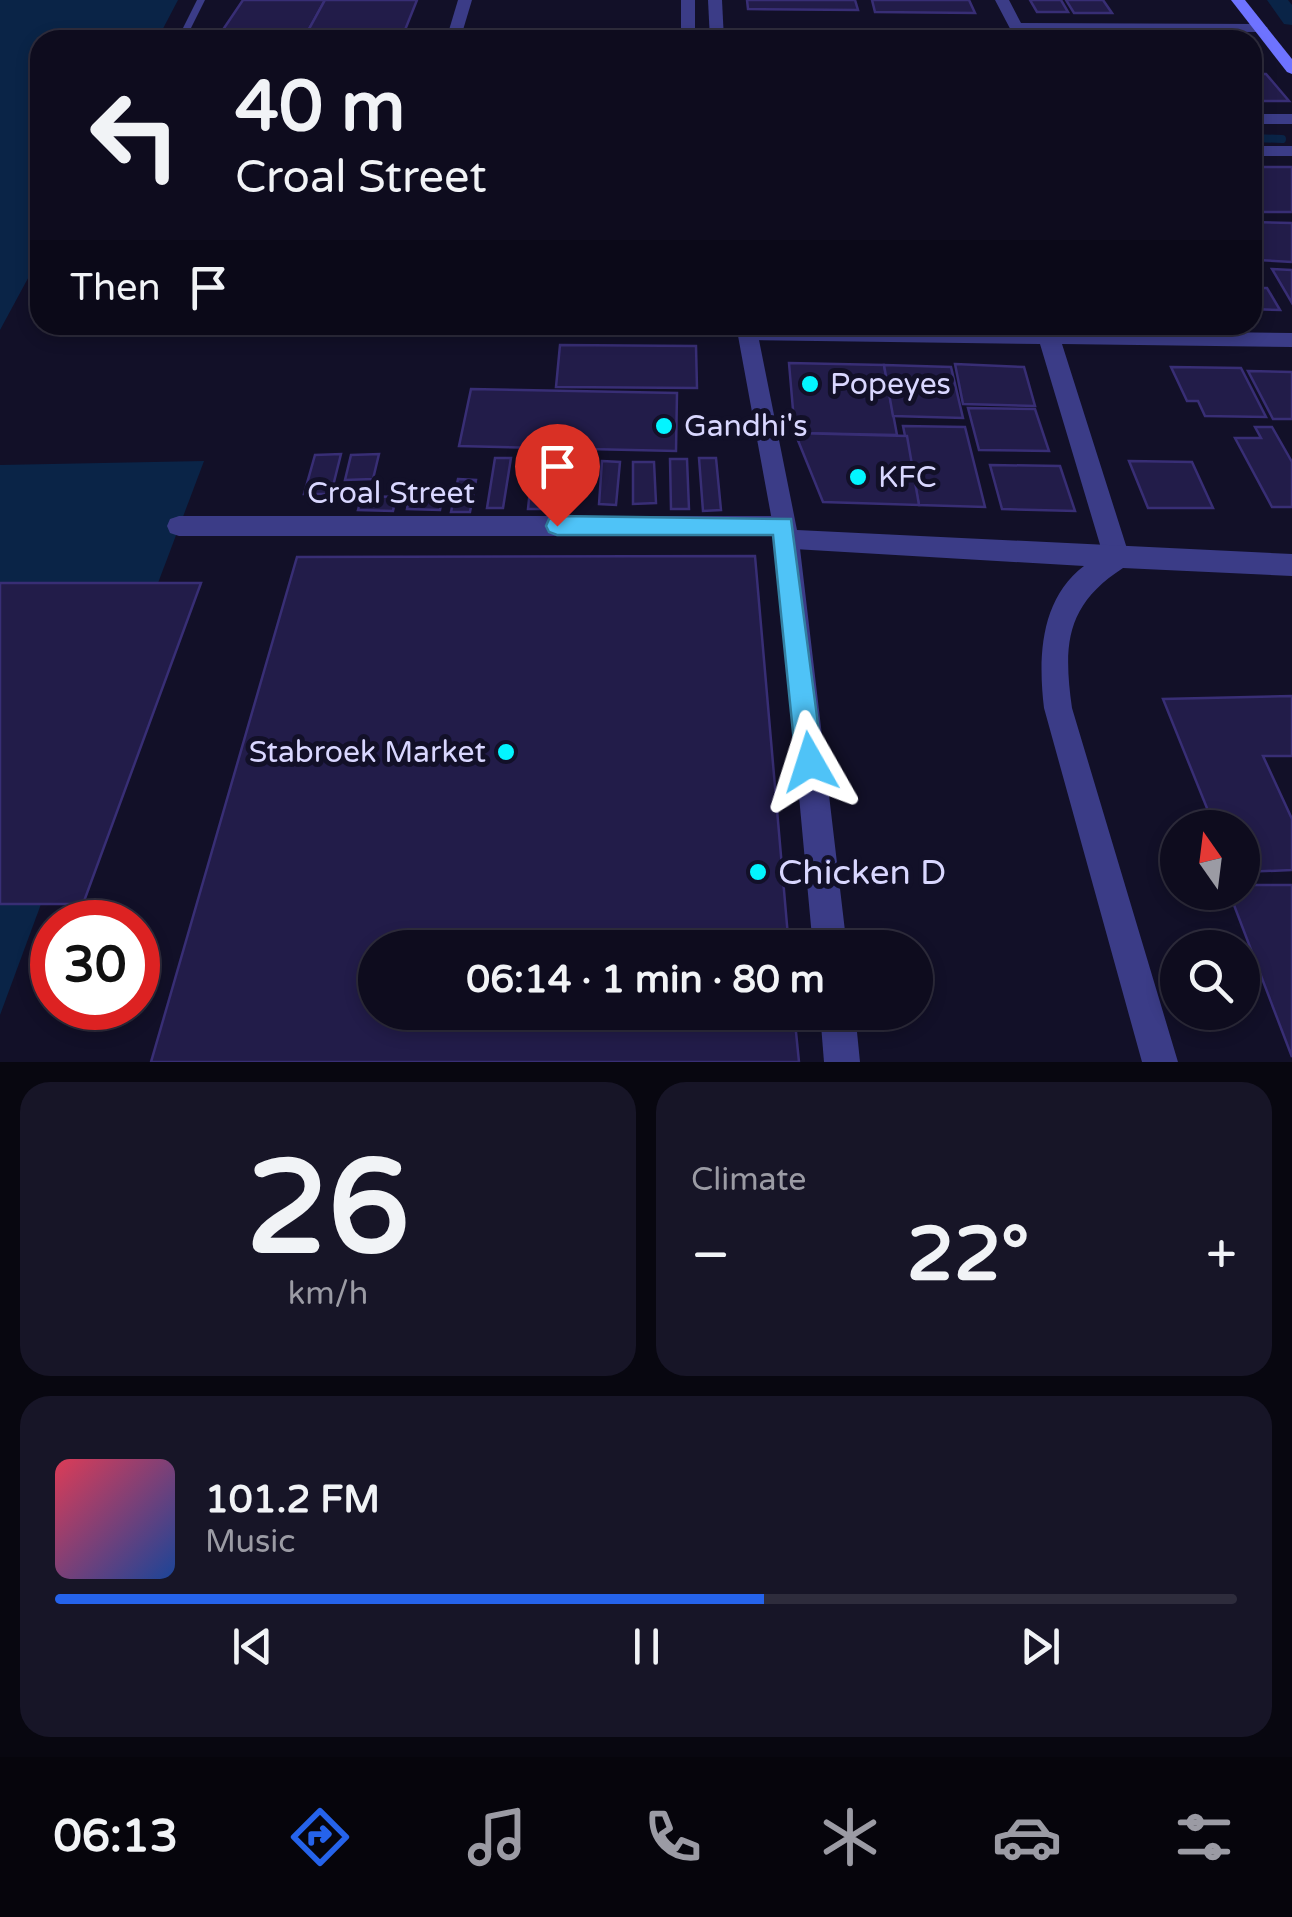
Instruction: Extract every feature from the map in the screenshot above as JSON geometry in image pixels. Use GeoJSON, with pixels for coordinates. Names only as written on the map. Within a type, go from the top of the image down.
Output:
{"type":"FeatureCollection","features":[{"type":"Feature","properties":{"kind":"main road"},"geometry":{"type":"LineString","coordinates":[[1238,0],[1268,28],[1292,69]]}},
{"type":"Feature","properties":{"kind":"street"},"geometry":{"type":"LineString","coordinates":[[456,30],[465,0]]}},
{"type":"Feature","properties":{"kind":"street"},"geometry":{"type":"LineString","coordinates":[[688,0],[688,30]]}},
{"type":"Feature","properties":{"kind":"street"},"geometry":{"type":"LineString","coordinates":[[715,0],[716,30]]}},
{"type":"Feature","properties":{"kind":"street"},"geometry":{"type":"LineString","coordinates":[[1002,0],[1017,30]]}},
{"type":"Feature","properties":{"kind":"street"},"geometry":{"type":"LineString","coordinates":[[688,21],[716,22]]}},
{"type":"Feature","properties":{"kind":"street"},"geometry":{"type":"LineString","coordinates":[[1168,30],[1268,28]]}},
{"type":"Feature","properties":{"kind":"street"},"geometry":{"type":"LineString","coordinates":[[1262,119],[1292,120]]}},
{"type":"Feature","properties":{"kind":"street"},"geometry":{"type":"LineString","coordinates":[[1262,151],[1292,151]]}},
{"type":"Feature","properties":{"kind":"street"},"geometry":{"type":"LineString","coordinates":[[748,335],[784,533],[828,930]]}},
{"type":"Feature","properties":{"kind":"street"},"geometry":{"type":"LineString","coordinates":[[1048,335],[1117,558],[1079,586],[1055,642],[1053,671],[1058,708],[1160,1062]]}},
{"type":"Feature","properties":{"kind":"street"},"geometry":{"type":"LineString","coordinates":[[1156,335],[1292,340]]}},
{"type":"Feature","properties":{"kind":"street","name":"Croal Street"},"geometry":{"type":"LineString","coordinates":[[180,526],[784,533],[1117,558],[1292,565]]}},
{"type":"Feature","properties":{"kind":"street"},"geometry":{"type":"LineString","coordinates":[[838,1030],[842,1062]]}},
{"type":"Feature","properties":{"kind":"lane"},"geometry":{"type":"LineString","coordinates":[[186,30],[201,0]]}},
{"type":"Feature","properties":{"kind":"water"},"geometry":{"type":"Polygon","coordinates":[[[0,0],[178,0],[162,30],[30,30],[30,274],[0,330],[0,0]]]}},
{"type":"Feature","properties":{"kind":"water"},"geometry":{"type":"Polygon","coordinates":[[[204,461],[158,583],[0,583],[0,465],[204,461]]]}},
{"type":"Feature","properties":{"kind":"water"},"geometry":{"type":"Polygon","coordinates":[[[0,904],[30,904],[30,934],[0,1015],[0,904]]]}},
{"type":"Feature","properties":{"kind":"building"},"geometry":{"type":"Polygon","coordinates":[[[243,0],[325,0],[308,30],[223,30],[243,0]]]}},
{"type":"Feature","properties":{"kind":"building"},"geometry":{"type":"Polygon","coordinates":[[[325,0],[417,0],[405,30],[308,30],[325,0]]]}},
{"type":"Feature","properties":{"kind":"building"},"geometry":{"type":"Polygon","coordinates":[[[747,0],[855,0],[858,10],[748,9],[747,0]]]}},
{"type":"Feature","properties":{"kind":"building"},"geometry":{"type":"Polygon","coordinates":[[[872,0],[969,0],[975,13],[875,12],[872,0]]]}},
{"type":"Feature","properties":{"kind":"building"},"geometry":{"type":"Polygon","coordinates":[[[1030,0],[1061,0],[1068,12],[1037,12],[1030,0]]]}},
{"type":"Feature","properties":{"kind":"building"},"geometry":{"type":"Polygon","coordinates":[[[1066,0],[1103,0],[1112,13],[1074,13],[1066,0]]]}},
{"type":"Feature","properties":{"kind":"building"},"geometry":{"type":"Polygon","coordinates":[[[1262,74],[1266,74],[1289,101],[1262,101],[1262,74]]]}},
{"type":"Feature","properties":{"kind":"building"},"geometry":{"type":"Polygon","coordinates":[[[1262,167],[1292,167],[1292,212],[1262,212],[1262,167]]]}},
{"type":"Feature","properties":{"kind":"building"},"geometry":{"type":"Polygon","coordinates":[[[1262,222],[1292,223],[1292,262],[1262,260],[1262,222]]]}},
{"type":"Feature","properties":{"kind":"building"},"geometry":{"type":"Polygon","coordinates":[[[1272,269],[1292,270],[1292,303],[1272,269]]]}},
{"type":"Feature","properties":{"kind":"building"},"geometry":{"type":"Polygon","coordinates":[[[1262,288],[1267,288],[1280,310],[1262,309],[1262,288]]]}},
{"type":"Feature","properties":{"kind":"building"},"geometry":{"type":"Polygon","coordinates":[[[560,345],[696,346],[697,388],[556,387],[560,345]]]}},
{"type":"Feature","properties":{"kind":"building"},"geometry":{"type":"Polygon","coordinates":[[[789,363],[884,365],[897,435],[795,433],[789,363]]]}},
{"type":"Feature","properties":{"kind":"building"},"geometry":{"type":"Polygon","coordinates":[[[955,364],[1024,367],[1035,406],[963,404],[955,364]]]}},
{"type":"Feature","properties":{"kind":"building"},"geometry":{"type":"Polygon","coordinates":[[[884,365],[951,367],[963,418],[893,416],[884,365]]]}},
{"type":"Feature","properties":{"kind":"building"},"geometry":{"type":"Polygon","coordinates":[[[1171,367],[1241,368],[1266,417],[1205,416],[1198,401],[1187,401],[1171,367]]]}},
{"type":"Feature","properties":{"kind":"building"},"geometry":{"type":"Polygon","coordinates":[[[1248,371],[1292,372],[1292,419],[1273,419],[1248,371]]]}},
{"type":"Feature","properties":{"kind":"building"},"geometry":{"type":"Polygon","coordinates":[[[471,389],[677,393],[676,451],[459,446],[471,389]]]}},
{"type":"Feature","properties":{"kind":"building"},"geometry":{"type":"Polygon","coordinates":[[[968,408],[1035,409],[1049,451],[979,450],[968,408]]]}},
{"type":"Feature","properties":{"kind":"building"},"geometry":{"type":"Polygon","coordinates":[[[903,426],[965,427],[985,507],[919,505],[903,426]]]}},
{"type":"Feature","properties":{"kind":"building"},"geometry":{"type":"Polygon","coordinates":[[[1255,427],[1272,427],[1292,462],[1292,507],[1272,507],[1235,438],[1261,438],[1255,427]]]}},
{"type":"Feature","properties":{"kind":"building"},"geometry":{"type":"Polygon","coordinates":[[[795,433],[907,436],[919,505],[823,502],[795,433]]]}},
{"type":"Feature","properties":{"kind":"building"},"geometry":{"type":"Polygon","coordinates":[[[341,454],[331,494],[304,494],[315,455],[341,454]]]}},
{"type":"Feature","properties":{"kind":"building"},"geometry":{"type":"Polygon","coordinates":[[[379,454],[373,479],[345,480],[351,455],[379,454]]]}},
{"type":"Feature","properties":{"kind":"building"},"geometry":{"type":"Polygon","coordinates":[[[495,458],[511,458],[503,508],[487,508],[495,458]]]}},
{"type":"Feature","properties":{"kind":"building"},"geometry":{"type":"Polygon","coordinates":[[[699,458],[716,458],[721,510],[703,511],[699,458]]]}},
{"type":"Feature","properties":{"kind":"building"},"geometry":{"type":"Polygon","coordinates":[[[670,459],[687,459],[689,509],[671,509],[670,459]]]}},
{"type":"Feature","properties":{"kind":"building"},"geometry":{"type":"Polygon","coordinates":[[[533,461],[550,462],[545,509],[528,509],[533,461]]]}},
{"type":"Feature","properties":{"kind":"building"},"geometry":{"type":"Polygon","coordinates":[[[602,461],[620,462],[616,505],[599,504],[602,461]]]}},
{"type":"Feature","properties":{"kind":"building"},"geometry":{"type":"Polygon","coordinates":[[[1129,461],[1192,462],[1213,508],[1148,508],[1129,461]]]}},
{"type":"Feature","properties":{"kind":"building"},"geometry":{"type":"Polygon","coordinates":[[[633,462],[654,462],[656,503],[633,504],[633,462]]]}},
{"type":"Feature","properties":{"kind":"building"},"geometry":{"type":"Polygon","coordinates":[[[990,465],[1060,466],[1075,511],[1002,509],[990,465]]]}},
{"type":"Feature","properties":{"kind":"building"},"geometry":{"type":"Polygon","coordinates":[[[458,479],[476,480],[470,512],[451,512],[458,479]]]}},
{"type":"Feature","properties":{"kind":"building"},"geometry":{"type":"Polygon","coordinates":[[[410,494],[443,495],[440,510],[407,509],[410,494]]]}},
{"type":"Feature","properties":{"kind":"building"},"geometry":{"type":"Polygon","coordinates":[[[362,496],[396,497],[393,511],[358,510],[362,496]]]}},
{"type":"Feature","properties":{"kind":"building","name":"Stabroek Market"},"geometry":{"type":"Polygon","coordinates":[[[755,556],[787,930],[358,930],[358,1030],[796,1030],[799,1062],[151,1062],[297,557],[755,556]]]}},
{"type":"Feature","properties":{"kind":"building"},"geometry":{"type":"Polygon","coordinates":[[[0,583],[201,583],[84,900],[0,904],[0,583]]]}},
{"type":"Feature","properties":{"kind":"building"},"geometry":{"type":"Polygon","coordinates":[[[1292,696],[1292,756],[1263,756],[1292,819],[1292,870],[1260,871],[1260,810],[1208,810],[1163,699],[1292,696]]]}},
{"type":"Feature","properties":{"kind":"building"},"geometry":{"type":"Polygon","coordinates":[[[1260,885],[1292,885],[1292,1057],[1260,973],[1260,930],[1244,930],[1236,910],[1260,910],[1260,885]]]}},
{"type":"Feature","properties":{"kind":"waterway"},"geometry":{"type":"LineString","coordinates":[[1277,0],[1292,19]]}},
{"type":"Feature","properties":{"kind":"waterway"},"geometry":{"type":"LineString","coordinates":[[1262,138],[1282,139]]}},
{"type":"Feature","properties":{"kind":"place","name":"Popeyes"},"geometry":{"type":"Point","coordinates":[810,384]}},
{"type":"Feature","properties":{"kind":"place","name":"Gandhi's"},"geometry":{"type":"Point","coordinates":[664,426]}},
{"type":"Feature","properties":{"kind":"place","name":"KFC"},"geometry":{"type":"Point","coordinates":[858,477]}},
{"type":"Feature","properties":{"kind":"place","name":"Stabroek Market"},"geometry":{"type":"Point","coordinates":[506,752]}},
{"type":"Feature","properties":{"kind":"place","name":"Chicken D"},"geometry":{"type":"Point","coordinates":[758,872]}},
{"type":"Feature","properties":{"kind":"route"},"geometry":{"type":"LineString","coordinates":[[557,526],[783,526],[810,762]]}}]}
